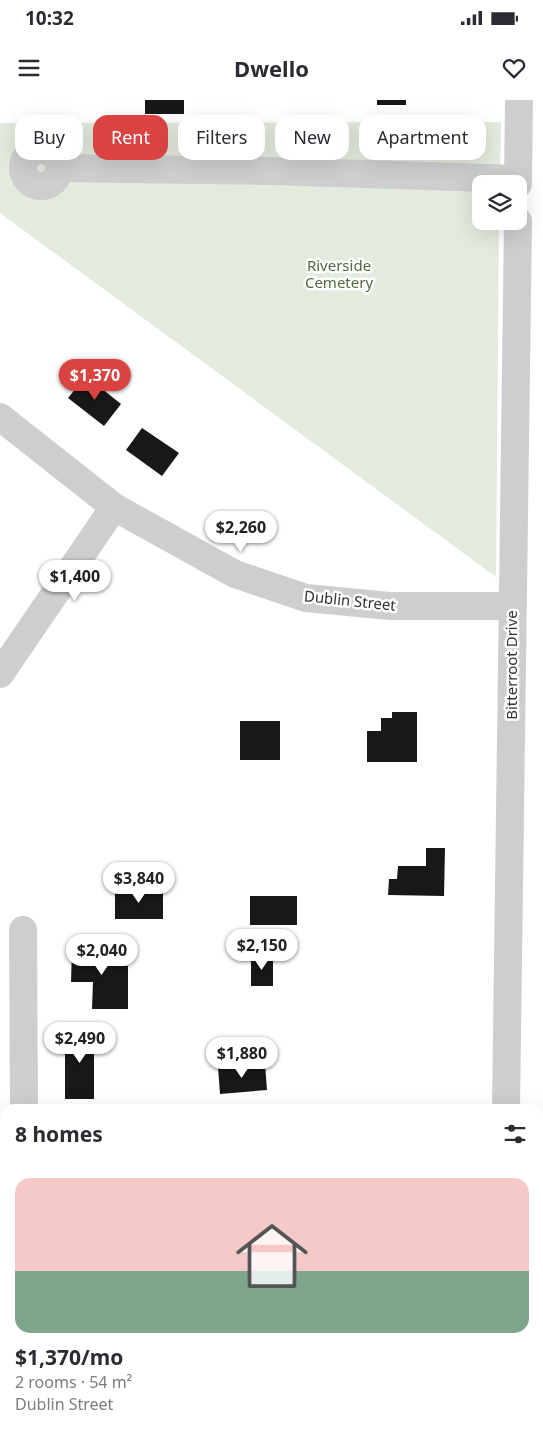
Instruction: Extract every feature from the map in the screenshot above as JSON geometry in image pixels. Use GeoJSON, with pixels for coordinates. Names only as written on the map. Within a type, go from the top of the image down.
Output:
{"type":"FeatureCollection","features":[{"type":"Feature","properties":{"kind":"street"},"geometry":{"type":"LineString","coordinates":[[518,175],[520,100]]}},
{"type":"Feature","properties":{"kind":"street"},"geometry":{"type":"LineString","coordinates":[[59,168],[273,171],[472,179]]}},
{"type":"Feature","properties":{"kind":"street","name":"Bitterroot Drive"},"geometry":{"type":"LineString","coordinates":[[506,1104],[511,606],[518,230]]}},
{"type":"Feature","properties":{"kind":"street","name":"Dublin Street"},"geometry":{"type":"LineString","coordinates":[[0,417],[114,507],[235,574],[306,598],[390,606],[511,606]]}},
{"type":"Feature","properties":{"kind":"street"},"geometry":{"type":"LineString","coordinates":[[0,674],[114,507]]}},
{"type":"Feature","properties":{"kind":"street"},"geometry":{"type":"LineString","coordinates":[[23,930],[24,1104]]}},
{"type":"Feature","properties":{"kind":"green space","name":"Riverside Cemetery"},"geometry":{"type":"Polygon","coordinates":[[[265,122],[275,122],[275,160],[349,160],[349,122],[359,122],[359,160],[486,160],[486,122],[501,122],[500,175],[472,175],[472,230],[499,230],[496,577],[0,213],[0,123],[15,123],[15,160],[83,160],[83,123],[93,123],[93,160],[168,160],[168,123],[178,123],[178,160],[265,160],[265,122]]]}},
{"type":"Feature","properties":{"kind":"building"},"geometry":{"type":"Polygon","coordinates":[[[145,100],[184,100],[184,114],[145,114],[145,100]]]}},
{"type":"Feature","properties":{"kind":"building"},"geometry":{"type":"Polygon","coordinates":[[[377,100],[406,100],[406,105],[377,105],[377,100]]]}},
{"type":"Feature","properties":{"kind":"building"},"geometry":{"type":"Polygon","coordinates":[[[86,376],[121,404],[104,426],[68,398],[86,376]]]}},
{"type":"Feature","properties":{"kind":"building"},"geometry":{"type":"Polygon","coordinates":[[[142,428],[179,453],[162,476],[126,450],[142,428]]]}},
{"type":"Feature","properties":{"kind":"building"},"geometry":{"type":"Polygon","coordinates":[[[392,712],[417,712],[417,762],[367,762],[367,731],[381,731],[381,718],[392,718],[392,712]]]}},
{"type":"Feature","properties":{"kind":"building"},"geometry":{"type":"Polygon","coordinates":[[[240,721],[280,721],[280,760],[240,760],[240,721]]]}},
{"type":"Feature","properties":{"kind":"building"},"geometry":{"type":"Polygon","coordinates":[[[426,848],[445,848],[444,896],[388,895],[389,879],[397,879],[398,866],[426,866],[426,848]]]}},
{"type":"Feature","properties":{"kind":"building"},"geometry":{"type":"Polygon","coordinates":[[[115,890],[163,890],[163,919],[115,919],[115,890]]]}},
{"type":"Feature","properties":{"kind":"building"},"geometry":{"type":"Polygon","coordinates":[[[250,896],[297,896],[297,925],[250,925],[250,896]]]}},
{"type":"Feature","properties":{"kind":"building"},"geometry":{"type":"Polygon","coordinates":[[[72,948],[119,948],[119,966],[128,966],[128,1009],[92,1009],[93,982],[71,982],[72,948]]]}},
{"type":"Feature","properties":{"kind":"building"},"geometry":{"type":"Polygon","coordinates":[[[251,957],[273,957],[273,986],[251,986],[251,957]]]}},
{"type":"Feature","properties":{"kind":"building"},"geometry":{"type":"Polygon","coordinates":[[[65,1030],[94,1030],[94,1099],[65,1099],[65,1030]]]}},
{"type":"Feature","properties":{"kind":"building"},"geometry":{"type":"Polygon","coordinates":[[[265,1064],[267,1090],[220,1094],[218,1067],[265,1064]]]}}]}
